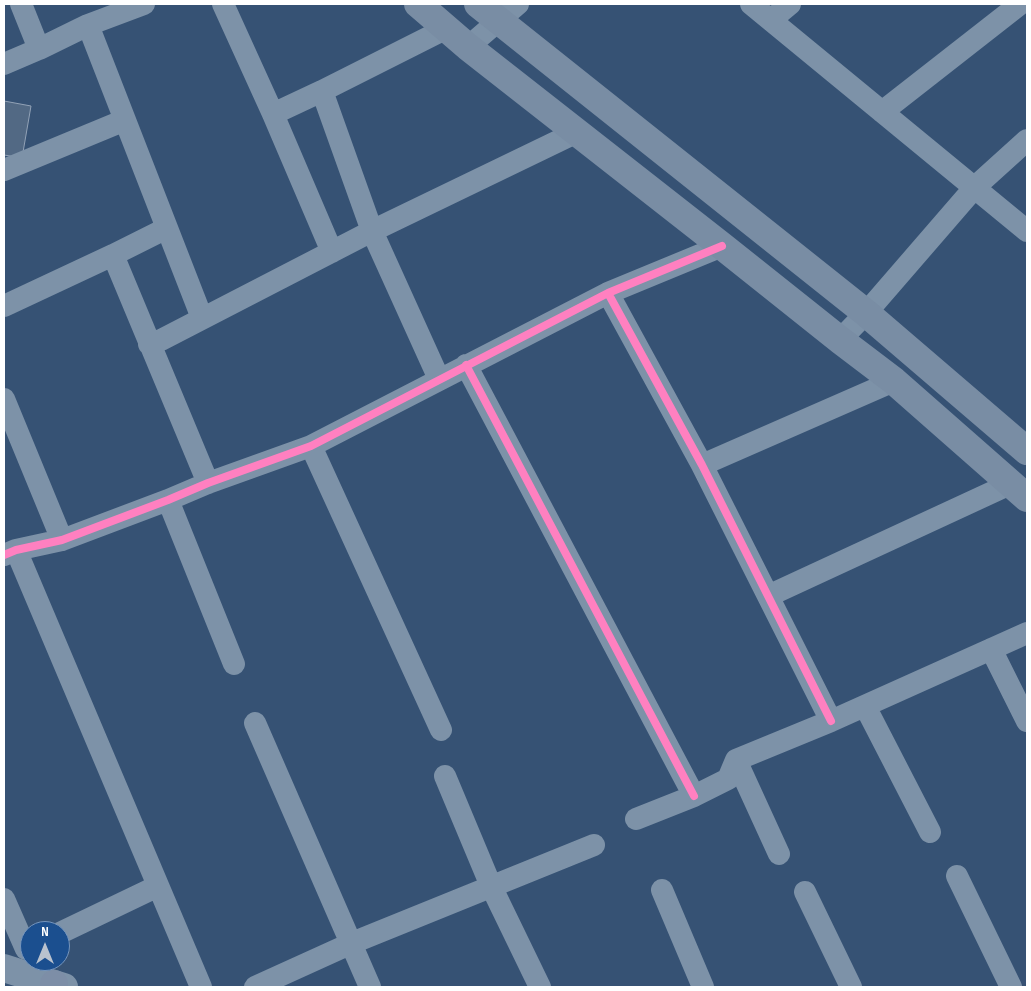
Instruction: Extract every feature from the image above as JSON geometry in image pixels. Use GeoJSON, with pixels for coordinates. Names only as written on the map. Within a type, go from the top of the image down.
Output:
{"type":"FeatureCollection","features":[{"type":"Feature","properties":{"kind":"main road"},"geometry":{"type":"LineString","coordinates":[[418,4],[468,47],[894,381],[1019,491]]}},
{"type":"Feature","properties":{"kind":"main road"},"geometry":{"type":"LineString","coordinates":[[498,9],[866,312],[1027,451]]}},
{"type":"Feature","properties":{"kind":"street"},"geometry":{"type":"LineString","coordinates":[[20,4],[39,49]]}},
{"type":"Feature","properties":{"kind":"street"},"geometry":{"type":"LineString","coordinates":[[4,64],[88,25],[144,4]]}},
{"type":"Feature","properties":{"kind":"street"},"geometry":{"type":"LineString","coordinates":[[223,4],[273,114],[332,252]]}},
{"type":"Feature","properties":{"kind":"street"},"geometry":{"type":"LineString","coordinates":[[752,4],[975,186],[1027,231]]}},
{"type":"Feature","properties":{"kind":"street"},"geometry":{"type":"LineString","coordinates":[[772,19],[790,4]]}},
{"type":"Feature","properties":{"kind":"street"},"geometry":{"type":"LineString","coordinates":[[882,112],[1020,4]]}},
{"type":"Feature","properties":{"kind":"street"},"geometry":{"type":"LineString","coordinates":[[468,47],[498,9]]}},
{"type":"Feature","properties":{"kind":"street"},"geometry":{"type":"LineString","coordinates":[[88,25],[202,318]]}},
{"type":"Feature","properties":{"kind":"street"},"geometry":{"type":"LineString","coordinates":[[273,114],[322,92],[447,28]]}},
{"type":"Feature","properties":{"kind":"street"},"geometry":{"type":"LineString","coordinates":[[322,92],[372,230],[440,379]]}},
{"type":"Feature","properties":{"kind":"street"},"geometry":{"type":"LineString","coordinates":[[4,170],[125,120]]}},
{"type":"Feature","properties":{"kind":"street"},"geometry":{"type":"LineString","coordinates":[[149,344],[161,340],[372,230],[577,132]]}},
{"type":"Feature","properties":{"kind":"street"},"geometry":{"type":"LineString","coordinates":[[840,340],[975,186],[1027,140]]}},
{"type":"Feature","properties":{"kind":"street"},"geometry":{"type":"LineString","coordinates":[[4,306],[114,255],[166,228]]}},
{"type":"Feature","properties":{"kind":"street"},"geometry":{"type":"LineString","coordinates":[[201,987],[10,553],[62,540],[208,483],[311,446],[608,293],[722,246]]}},
{"type":"Feature","properties":{"kind":"street"},"geometry":{"type":"LineString","coordinates":[[114,255],[149,344],[208,483]]}},
{"type":"Feature","properties":{"kind":"street"},"geometry":{"type":"LineString","coordinates":[[608,293],[702,465],[831,721]]}},
{"type":"Feature","properties":{"kind":"street"},"geometry":{"type":"LineString","coordinates":[[466,365],[694,796]]}},
{"type":"Feature","properties":{"kind":"street"},"geometry":{"type":"LineString","coordinates":[[702,465],[894,381]]}},
{"type":"Feature","properties":{"kind":"street"},"geometry":{"type":"LineString","coordinates":[[4,399],[62,540]]}},
{"type":"Feature","properties":{"kind":"street"},"geometry":{"type":"LineString","coordinates":[[311,446],[441,730]]}},
{"type":"Feature","properties":{"kind":"street"},"geometry":{"type":"LineString","coordinates":[[768,596],[1019,491]]}},
{"type":"Feature","properties":{"kind":"street"},"geometry":{"type":"LineString","coordinates":[[168,500],[234,664]]}},
{"type":"Feature","properties":{"kind":"street"},"geometry":{"type":"LineString","coordinates":[[636,819],[694,796],[728,779],[736,760],[831,721],[1027,633]]}},
{"type":"Feature","properties":{"kind":"street"},"geometry":{"type":"LineString","coordinates":[[992,649],[1027,721]]}},
{"type":"Feature","properties":{"kind":"street"},"geometry":{"type":"LineString","coordinates":[[865,706],[930,832]]}},
{"type":"Feature","properties":{"kind":"street"},"geometry":{"type":"LineString","coordinates":[[255,723],[370,987]]}},
{"type":"Feature","properties":{"kind":"street"},"geometry":{"type":"LineString","coordinates":[[736,760],[779,854]]}},
{"type":"Feature","properties":{"kind":"street"},"geometry":{"type":"LineString","coordinates":[[446,776],[491,886],[540,987]]}},
{"type":"Feature","properties":{"kind":"street"},"geometry":{"type":"LineString","coordinates":[[255,987],[352,943],[594,845]]}},
{"type":"Feature","properties":{"kind":"street"},"geometry":{"type":"LineString","coordinates":[[958,876],[1011,987]]}},
{"type":"Feature","properties":{"kind":"street"},"geometry":{"type":"LineString","coordinates":[[70,928],[158,886]]}},
{"type":"Feature","properties":{"kind":"street"},"geometry":{"type":"LineString","coordinates":[[662,890],[702,987]]}},
{"type":"Feature","properties":{"kind":"street"},"geometry":{"type":"LineString","coordinates":[[805,892],[851,987]]}},
{"type":"Feature","properties":{"kind":"street"},"geometry":{"type":"LineString","coordinates":[[4,899],[20,932]]}},
{"type":"Feature","properties":{"kind":"street"},"geometry":{"type":"LineString","coordinates":[[4,962],[20,953]]}},
{"type":"Feature","properties":{"kind":"street"},"geometry":{"type":"LineString","coordinates":[[4,968],[57,986]]}},
{"type":"Feature","properties":{"kind":"building"},"geometry":{"type":"Polygon","coordinates":[[[4,101],[31,106],[22,158],[4,155],[4,101]]]}},
{"type":"Feature","properties":{"kind":"cycle path"},"geometry":{"type":"LineString","coordinates":[[4,555],[16,550],[62,540],[208,483],[311,446],[608,293],[722,246]]}},
{"type":"Feature","properties":{"kind":"cycle path"},"geometry":{"type":"LineString","coordinates":[[608,293],[702,465],[831,721]]}},
{"type":"Feature","properties":{"kind":"cycle path"},"geometry":{"type":"LineString","coordinates":[[466,365],[694,796]]}}]}
